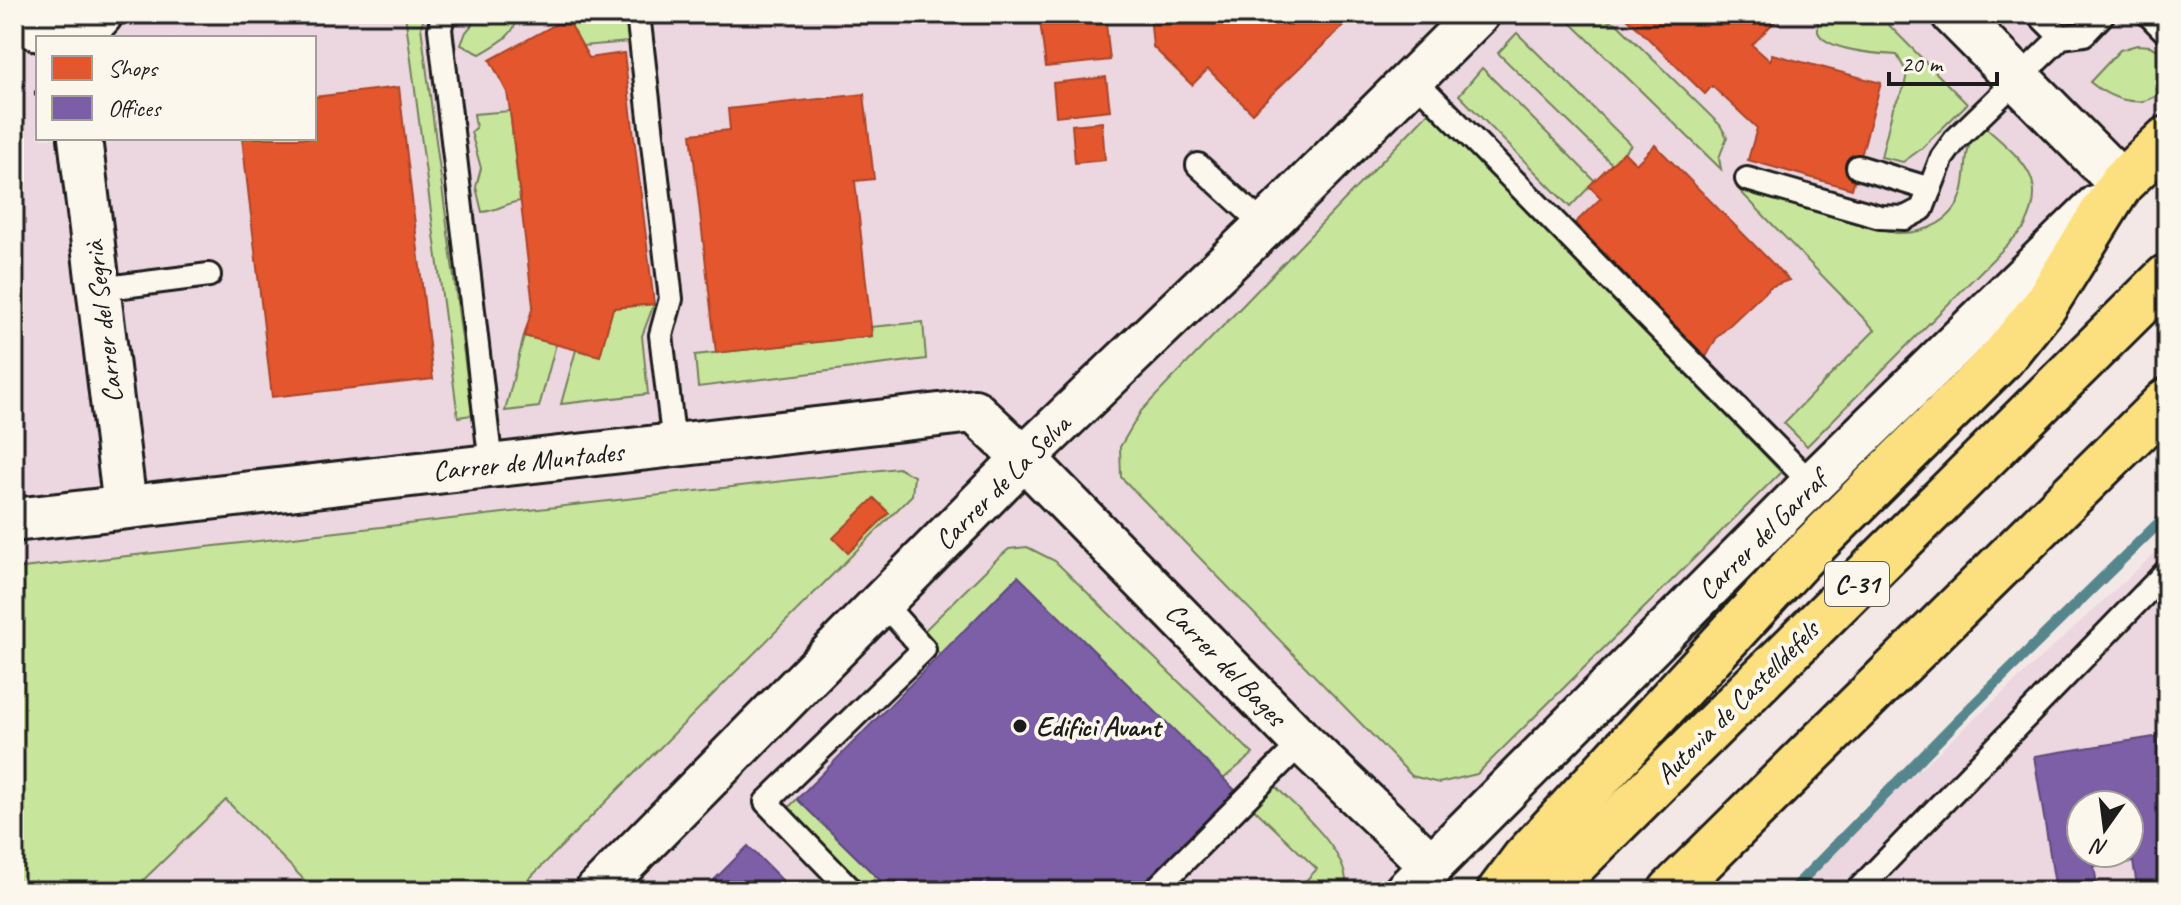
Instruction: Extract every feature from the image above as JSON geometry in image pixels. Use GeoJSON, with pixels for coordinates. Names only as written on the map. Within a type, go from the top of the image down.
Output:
{"type":"FeatureCollection","features":[{"type":"Feature","properties":{"kind":"highway"},"geometry":{"type":"LineString","coordinates":[[1500,891],[1524,859],[1800,559],[2002,358],[2045,305],[2121,183],[2167,139]]}},
{"type":"Feature","properties":{"kind":"highway","name":"Autovia de Castelldefels"},"geometry":{"type":"LineString","coordinates":[[1547,891],[2167,277]]}},
{"type":"Feature","properties":{"kind":"highway"},"geometry":{"type":"LineString","coordinates":[[1673,889],[2167,401]]}},
{"type":"Feature","properties":{"kind":"main road"},"geometry":{"type":"LineString","coordinates":[[19,14],[36,28],[77,28]]}},
{"type":"Feature","properties":{"kind":"main road"},"geometry":{"type":"LineString","coordinates":[[1954,14],[2121,183]]}},
{"type":"Feature","properties":{"kind":"street","name":"Carrer de La Selva"},"geometry":{"type":"LineString","coordinates":[[1413,78],[1446,14]]}},
{"type":"Feature","properties":{"kind":"street","name":"Carrer de La Selva"},"geometry":{"type":"LineString","coordinates":[[597,891],[1024,458],[1265,226],[1478,14]]}},
{"type":"Feature","properties":{"kind":"street","name":"Carrer del Segrià"},"geometry":{"type":"LineString","coordinates":[[80,140],[125,507]]}},
{"type":"Feature","properties":{"kind":"street","name":"Carrer del Garraf"},"geometry":{"type":"LineString","coordinates":[[1419,878],[1812,484],[2121,183]]}},
{"type":"Feature","properties":{"kind":"street","name":"Carrer de Muntades"},"geometry":{"type":"LineString","coordinates":[[14,520],[974,411],[1024,458]]}},
{"type":"Feature","properties":{"kind":"street","name":"Carrer del Bages"},"geometry":{"type":"LineString","coordinates":[[1024,458],[1302,742],[1419,878]]}},
{"type":"Feature","properties":{"kind":"lane"},"geometry":{"type":"LineString","coordinates":[[443,14],[440,29],[491,465]]}},
{"type":"Feature","properties":{"kind":"lane"},"geometry":{"type":"LineString","coordinates":[[638,14],[671,299],[661,335],[674,445]]}},
{"type":"Feature","properties":{"kind":"lane"},"geometry":{"type":"LineString","coordinates":[[2038,14],[2061,37]]}},
{"type":"Feature","properties":{"kind":"lane"},"geometry":{"type":"LineString","coordinates":[[1747,179],[1880,217],[1905,218],[1922,209],[1942,158],[1955,140],[2061,37],[2084,34],[2103,14]]}},
{"type":"Feature","properties":{"kind":"lane"},"geometry":{"type":"LineString","coordinates":[[2148,14],[2167,33]]}},
{"type":"Feature","properties":{"kind":"lane"},"geometry":{"type":"LineString","coordinates":[[1413,78],[1812,484]]}},
{"type":"Feature","properties":{"kind":"lane"},"geometry":{"type":"LineString","coordinates":[[1198,165],[1265,226]]}},
{"type":"Feature","properties":{"kind":"lane"},"geometry":{"type":"LineString","coordinates":[[1858,167],[1930,189]]}},
{"type":"Feature","properties":{"kind":"lane"},"geometry":{"type":"LineString","coordinates":[[99,289],[209,275]]}},
{"type":"Feature","properties":{"kind":"lane"},"geometry":{"type":"LineString","coordinates":[[1857,891],[2167,571]]}},
{"type":"Feature","properties":{"kind":"lane"},"geometry":{"type":"LineString","coordinates":[[852,891],[766,802],[924,649],[882,602]]}},
{"type":"Feature","properties":{"kind":"lane"},"geometry":{"type":"LineString","coordinates":[[1154,891],[1302,742]]}},
{"type":"Feature","properties":{"kind":"shaded area"},"geometry":{"type":"Polygon","coordinates":[[[96,14],[2167,14],[2167,138],[1406,891],[14,891],[14,17],[96,14]]]}},
{"type":"Feature","properties":{"kind":"shaded area"},"geometry":{"type":"Polygon","coordinates":[[[2167,542],[2167,891],[1787,891],[2167,542]]]}},
{"type":"Feature","properties":{"kind":"green space"},"geometry":{"type":"Polygon","coordinates":[[[405,14],[425,14],[421,27],[472,415],[458,417],[405,14]]]}},
{"type":"Feature","properties":{"kind":"green space"},"geometry":{"type":"Polygon","coordinates":[[[481,14],[518,14],[510,34],[480,54],[461,45],[466,32],[481,14]]]}},
{"type":"Feature","properties":{"kind":"green space"},"geometry":{"type":"Polygon","coordinates":[[[572,14],[625,14],[629,42],[582,46],[567,18],[572,14]]]}},
{"type":"Feature","properties":{"kind":"green space"},"geometry":{"type":"Polygon","coordinates":[[[1562,14],[1587,14],[1616,23],[1720,125],[1727,137],[1719,158],[1721,169],[1562,14]]]}},
{"type":"Feature","properties":{"kind":"green space"},"geometry":{"type":"Polygon","coordinates":[[[1822,14],[1878,14],[1967,104],[1921,149],[1903,162],[1881,157],[1893,108],[1904,88],[1907,73],[1897,55],[1853,50],[1823,38],[1818,32],[1817,19],[1822,14]]]}},
{"type":"Feature","properties":{"kind":"green space"},"geometry":{"type":"Polygon","coordinates":[[[1517,33],[1631,145],[1612,164],[1498,53],[1517,33]]]}},
{"type":"Feature","properties":{"kind":"green space"},"geometry":{"type":"Polygon","coordinates":[[[2137,45],[2150,46],[2167,54],[2167,79],[2158,95],[2139,101],[2117,98],[2090,82],[2120,50],[2137,45]]]}},
{"type":"Feature","properties":{"kind":"green space"},"geometry":{"type":"Polygon","coordinates":[[[1482,68],[1595,181],[1570,207],[1459,95],[1482,68]]]}},
{"type":"Feature","properties":{"kind":"green space"},"geometry":{"type":"Polygon","coordinates":[[[1432,109],[1781,472],[1477,774],[1439,783],[1412,776],[1121,477],[1120,447],[1141,411],[1432,109]]]}},
{"type":"Feature","properties":{"kind":"green space"},"geometry":{"type":"Polygon","coordinates":[[[510,111],[520,201],[482,212],[476,187],[481,168],[471,132],[476,128],[474,114],[510,111]]]}},
{"type":"Feature","properties":{"kind":"green space"},"geometry":{"type":"Polygon","coordinates":[[[1983,125],[2018,158],[2032,181],[2032,210],[2024,228],[1807,446],[1784,423],[1875,330],[1739,190],[1896,233],[1918,231],[1938,223],[1954,210],[1963,189],[1971,140],[1983,125]]]}},
{"type":"Feature","properties":{"kind":"green space"},"geometry":{"type":"Polygon","coordinates":[[[654,304],[642,336],[648,394],[561,404],[576,350],[600,355],[613,308],[654,304]]]}},
{"type":"Feature","properties":{"kind":"green space"},"geometry":{"type":"Polygon","coordinates":[[[923,322],[926,359],[698,387],[695,355],[872,336],[871,327],[923,322]]]}},
{"type":"Feature","properties":{"kind":"green space"},"geometry":{"type":"Polygon","coordinates":[[[524,336],[556,344],[539,407],[505,411],[524,336]]]}},
{"type":"Feature","properties":{"kind":"green space"},"geometry":{"type":"Polygon","coordinates":[[[898,468],[914,476],[912,495],[517,891],[315,891],[226,800],[132,891],[14,891],[14,569],[898,468]]]}},
{"type":"Feature","properties":{"kind":"green space"},"geometry":{"type":"Polygon","coordinates":[[[1027,547],[1055,561],[1253,754],[1223,779],[940,655],[923,632],[1009,549],[1027,547]]]}},
{"type":"Feature","properties":{"kind":"green space"},"geometry":{"type":"Polygon","coordinates":[[[1271,782],[1331,847],[1346,876],[1346,891],[1296,891],[1317,869],[1249,804],[1271,782]]]}},
{"type":"Feature","properties":{"kind":"green space"},"geometry":{"type":"Polygon","coordinates":[[[797,799],[891,891],[871,891],[787,809],[797,799]]]}},
{"type":"Feature","properties":{"kind":"building: Shops"},"geometry":{"type":"Polygon","coordinates":[[[1039,14],[1105,14],[1110,60],[1046,67],[1039,14]]]}},
{"type":"Feature","properties":{"kind":"building: Shops"},"geometry":{"type":"Polygon","coordinates":[[[1150,14],[1356,14],[1252,113],[1208,69],[1192,85],[1153,47],[1150,14]]]}},
{"type":"Feature","properties":{"kind":"building: Shops"},"geometry":{"type":"Polygon","coordinates":[[[1623,14],[1782,14],[1752,45],[1770,61],[1772,54],[1881,83],[1852,189],[1748,160],[1757,128],[1712,86],[1705,94],[1623,14]]]}},
{"type":"Feature","properties":{"kind":"building: Shops"},"geometry":{"type":"Polygon","coordinates":[[[2063,14],[2085,14],[2074,25],[2063,14]]]}},
{"type":"Feature","properties":{"kind":"building: Shops"},"geometry":{"type":"Polygon","coordinates":[[[567,18],[589,58],[624,53],[654,304],[613,308],[600,356],[524,336],[533,306],[510,111],[507,92],[490,60],[567,18]]]}},
{"type":"Feature","properties":{"kind":"building: Shops"},"geometry":{"type":"Polygon","coordinates":[[[1106,77],[1110,110],[1056,116],[1053,83],[1106,77]]]}},
{"type":"Feature","properties":{"kind":"building: Shops"},"geometry":{"type":"Polygon","coordinates":[[[399,87],[433,379],[272,397],[242,140],[316,140],[316,97],[399,87]]]}},
{"type":"Feature","properties":{"kind":"building: Shops"},"geometry":{"type":"Polygon","coordinates":[[[864,94],[874,179],[855,181],[872,336],[716,353],[691,134],[730,130],[728,109],[864,94]]]}},
{"type":"Feature","properties":{"kind":"building: Shops"},"geometry":{"type":"Polygon","coordinates":[[[1102,122],[1105,160],[1075,163],[1072,125],[1102,122]]]}},
{"type":"Feature","properties":{"kind":"building: Shops"},"geometry":{"type":"Polygon","coordinates":[[[1655,145],[1789,280],[1770,287],[1717,337],[1706,357],[1575,223],[1601,198],[1589,186],[1624,152],[1636,164],[1655,145]]]}},
{"type":"Feature","properties":{"kind":"building: Shops"},"geometry":{"type":"Polygon","coordinates":[[[874,498],[889,513],[848,553],[833,538],[874,498]]]}},
{"type":"Feature","properties":{"kind":"building: Offices","name":"Edifici Avant"},"geometry":{"type":"Polygon","coordinates":[[[1018,576],[1238,793],[1141,891],[891,891],[797,799],[1018,576]]]}},
{"type":"Feature","properties":{"kind":"building: Offices"},"geometry":{"type":"Polygon","coordinates":[[[2167,735],[2167,891],[2138,891],[2134,869],[2145,869],[2145,789],[2065,789],[2065,869],[2094,869],[2098,891],[2056,891],[2034,756],[2167,735]]]}},
{"type":"Feature","properties":{"kind":"building: Offices"},"geometry":{"type":"Polygon","coordinates":[[[748,846],[793,891],[703,891],[748,846]]]}},
{"type":"Feature","properties":{"kind":"waterway"},"geometry":{"type":"LineString","coordinates":[[1791,891],[1958,720],[2167,515]]}},
{"type":"Feature","properties":{"kind":"place","name":"Edifici Avant"},"geometry":{"type":"Point","coordinates":[1020,726]}}]}
